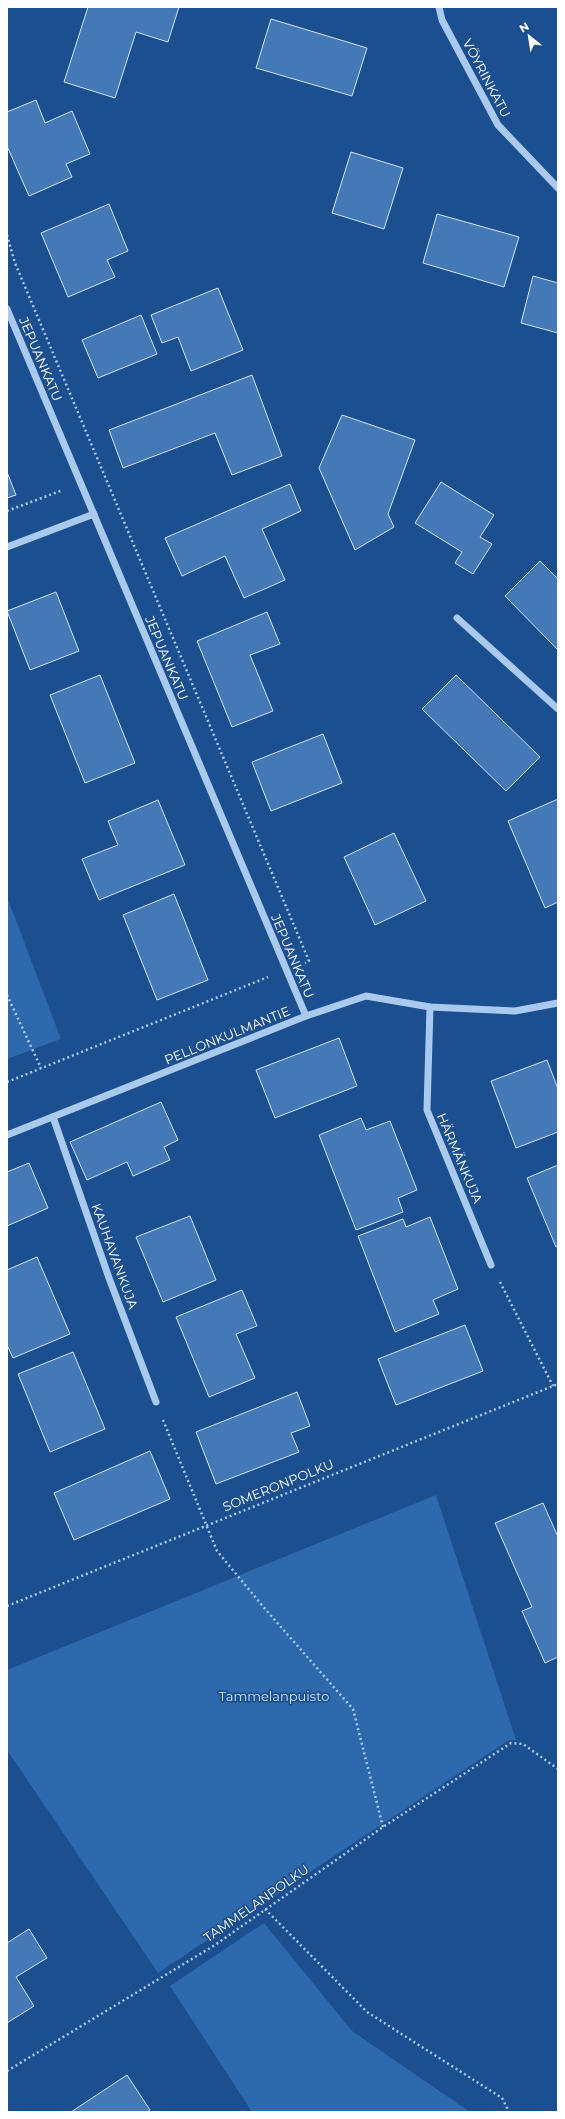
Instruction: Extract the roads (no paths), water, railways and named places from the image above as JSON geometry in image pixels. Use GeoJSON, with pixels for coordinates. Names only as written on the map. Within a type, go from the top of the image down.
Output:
{"type":"FeatureCollection","features":[{"type":"Feature","properties":{"kind":"street","name":"VÖYRINKATU"},"geometry":{"type":"LineString","coordinates":[[439,7],[442,20],[498,125],[558,188]]}},
{"type":"Feature","properties":{"kind":"street","name":"JEPUANKATU"},"geometry":{"type":"LineString","coordinates":[[7,309],[306,1016]]}},
{"type":"Feature","properties":{"kind":"street"},"geometry":{"type":"LineString","coordinates":[[7,547],[94,514]]}},
{"type":"Feature","properties":{"kind":"street"},"geometry":{"type":"LineString","coordinates":[[457,618],[558,709]]}},
{"type":"Feature","properties":{"kind":"street","name":"PELLONKULMANTIE"},"geometry":{"type":"LineString","coordinates":[[7,1135],[306,1016],[366,996],[430,1007],[515,1011],[558,1003]]}},
{"type":"Feature","properties":{"kind":"street","name":"HÄRMÄNKUJA"},"geometry":{"type":"LineString","coordinates":[[430,1007],[427,1110],[491,1266]]}},
{"type":"Feature","properties":{"kind":"street","name":"KAUHAVANKUJA"},"geometry":{"type":"LineString","coordinates":[[53,1117],[109,1278],[156,1402]]}},
{"type":"Feature","properties":{"kind":"park label","name":"Tammelanpuisto"},"geometry":{"type":"Point","coordinates":[274,1696]}}]}
